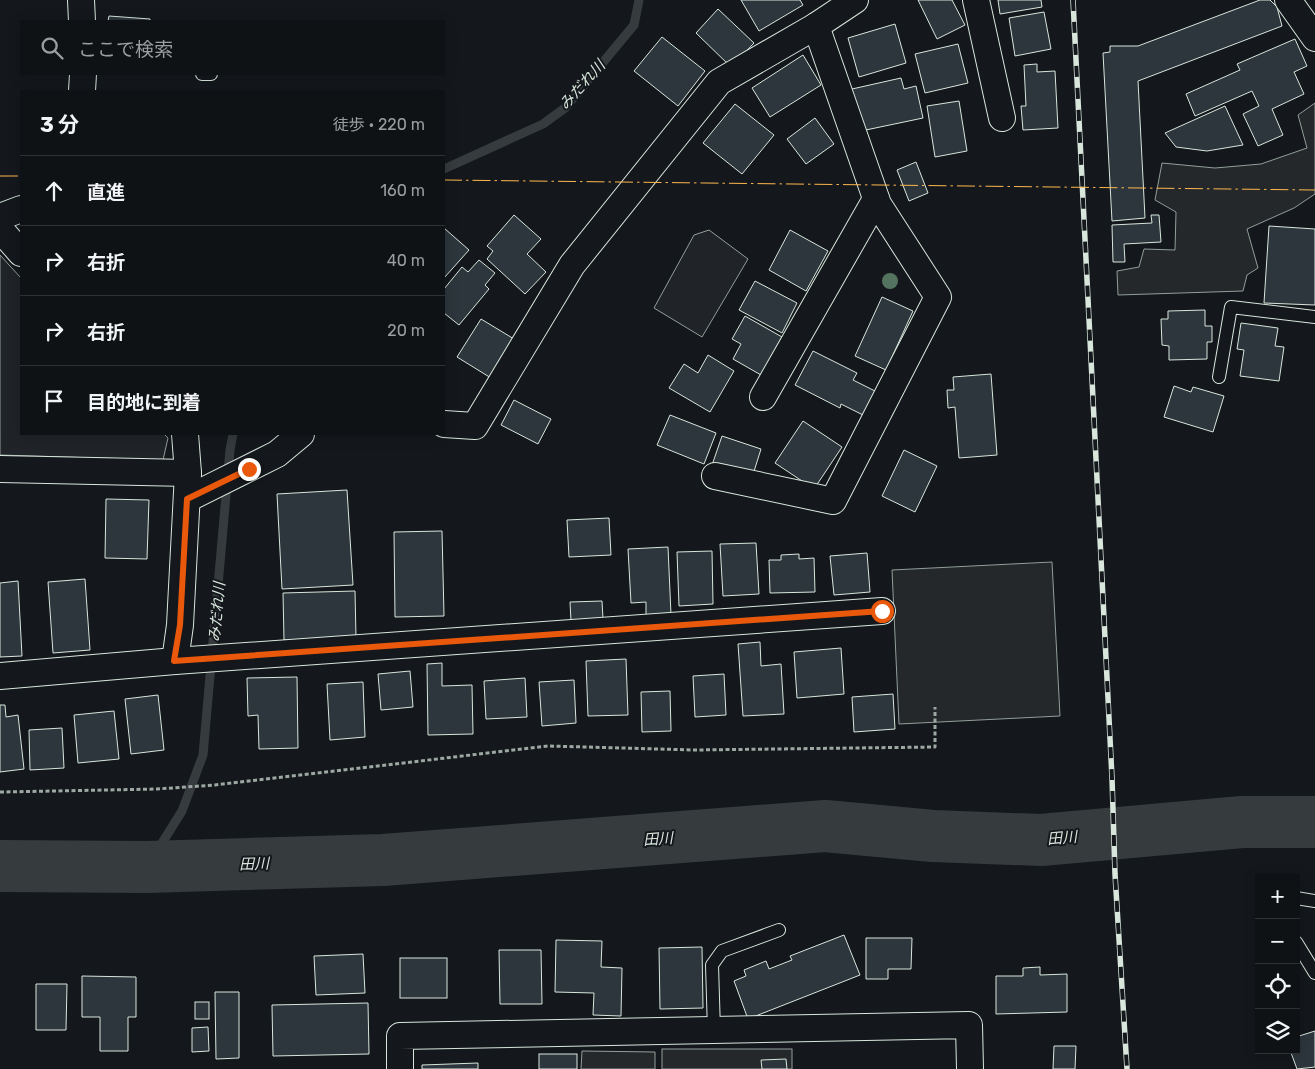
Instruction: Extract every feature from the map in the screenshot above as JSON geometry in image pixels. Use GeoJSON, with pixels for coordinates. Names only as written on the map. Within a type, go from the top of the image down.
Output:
{"type":"FeatureCollection","features":[{"type":"Feature","properties":{"kind":"street"},"geometry":{"type":"LineString","coordinates":[[81,0],[82,20]]}},
{"type":"Feature","properties":{"kind":"street"},"geometry":{"type":"LineString","coordinates":[[445,424],[475,426],[572,266],[719,82],[816,26],[855,0]]}},
{"type":"Feature","properties":{"kind":"street"},"geometry":{"type":"LineString","coordinates":[[976,0],[1002,118]]}},
{"type":"Feature","properties":{"kind":"street"},"geometry":{"type":"LineString","coordinates":[[1288,0],[1315,38]]}},
{"type":"Feature","properties":{"kind":"street"},"geometry":{"type":"LineString","coordinates":[[715,476],[833,501],[938,297],[876,199],[816,26]]}},
{"type":"Feature","properties":{"kind":"street"},"geometry":{"type":"LineString","coordinates":[[82,90],[83,75]]}},
{"type":"Feature","properties":{"kind":"street"},"geometry":{"type":"LineString","coordinates":[[763,397],[876,199]]}},
{"type":"Feature","properties":{"kind":"street"},"geometry":{"type":"LineString","coordinates":[[0,217],[20,209]]}},
{"type":"Feature","properties":{"kind":"street"},"geometry":{"type":"LineString","coordinates":[[0,229],[20,252]]}},
{"type":"Feature","properties":{"kind":"street"},"geometry":{"type":"LineString","coordinates":[[174,661],[180,625],[194,487],[185,435]]}},
{"type":"Feature","properties":{"kind":"street"},"geometry":{"type":"LineString","coordinates":[[0,469],[194,487],[249,469],[278,454],[300,435]]}},
{"type":"Feature","properties":{"kind":"street"},"geometry":{"type":"LineString","coordinates":[[0,676],[174,661],[882,611]]}},
{"type":"Feature","properties":{"kind":"street"},"geometry":{"type":"LineString","coordinates":[[400,1069],[400,1036],[970,1024],[970,1069]]}},
{"type":"Feature","properties":{"kind":"lane"},"geometry":{"type":"LineString","coordinates":[[1219,377],[1231,307],[1315,317]]}},
{"type":"Feature","properties":{"kind":"lane"},"geometry":{"type":"LineString","coordinates":[[1300,899],[1315,901]]}},
{"type":"Feature","properties":{"kind":"lane"},"geometry":{"type":"LineString","coordinates":[[714,1030],[712,965],[722,951],[779,930]]}},
{"type":"Feature","properties":{"kind":"lane"},"geometry":{"type":"LineString","coordinates":[[1300,949],[1315,973]]}},
{"type":"Feature","properties":{"kind":"path"},"geometry":{"type":"LineString","coordinates":[[0,792],[157,789],[215,785],[548,746],[695,750],[935,746],[935,707]]}},
{"type":"Feature","properties":{"kind":"shaded area"},"geometry":{"type":"Polygon","coordinates":[[[1315,103],[1315,194],[1294,208],[1247,229],[1258,268],[1247,275],[1243,291],[1118,295],[1117,271],[1139,267],[1144,249],[1175,250],[1176,212],[1155,200],[1162,163],[1215,168],[1261,164],[1307,148],[1298,115],[1315,103]]]}},
{"type":"Feature","properties":{"kind":"shaded area"},"geometry":{"type":"Polygon","coordinates":[[[709,230],[748,259],[702,337],[654,308],[694,235],[709,230]]]}},
{"type":"Feature","properties":{"kind":"shaded area"},"geometry":{"type":"Polygon","coordinates":[[[0,255],[20,277],[20,435],[165,435],[168,438],[163,460],[0,455],[0,255]]]}},
{"type":"Feature","properties":{"kind":"shaded area"},"geometry":{"type":"Polygon","coordinates":[[[1052,562],[1060,716],[899,724],[892,570],[1052,562]]]}},
{"type":"Feature","properties":{"kind":"shaded area"},"geometry":{"type":"Polygon","coordinates":[[[662,1049],[792,1049],[792,1069],[662,1069],[662,1049]]]}},
{"type":"Feature","properties":{"kind":"shaded area"},"geometry":{"type":"Polygon","coordinates":[[[582,1051],[655,1052],[655,1069],[581,1069],[582,1051]]]}},
{"type":"Feature","properties":{"kind":"building"},"geometry":{"type":"Polygon","coordinates":[[[741,0],[800,0],[803,5],[759,31],[741,0]]]}},
{"type":"Feature","properties":{"kind":"building"},"geometry":{"type":"Polygon","coordinates":[[[918,0],[952,0],[965,25],[937,39],[918,0]]]}},
{"type":"Feature","properties":{"kind":"building"},"geometry":{"type":"Polygon","coordinates":[[[998,0],[1041,0],[1042,7],[1000,14],[998,0]]]}},
{"type":"Feature","properties":{"kind":"building"},"geometry":{"type":"Polygon","coordinates":[[[1260,0],[1270,0],[1277,7],[1282,26],[1138,81],[1145,218],[1112,221],[1103,53],[1110,52],[1110,46],[1138,46],[1260,0]]]}},
{"type":"Feature","properties":{"kind":"building"},"geometry":{"type":"Polygon","coordinates":[[[718,9],[754,43],[731,67],[696,33],[718,9]]]}},
{"type":"Feature","properties":{"kind":"building"},"geometry":{"type":"Polygon","coordinates":[[[1044,12],[1051,49],[1015,56],[1009,18],[1044,12]]]}},
{"type":"Feature","properties":{"kind":"building"},"geometry":{"type":"Polygon","coordinates":[[[109,16],[150,19],[150,20],[108,20],[109,16]]]}},
{"type":"Feature","properties":{"kind":"building"},"geometry":{"type":"Polygon","coordinates":[[[895,24],[906,63],[859,77],[848,38],[895,24]]]}},
{"type":"Feature","properties":{"kind":"building"},"geometry":{"type":"Polygon","coordinates":[[[662,37],[705,71],[678,106],[634,71],[662,37]]]}},
{"type":"Feature","properties":{"kind":"building"},"geometry":{"type":"Polygon","coordinates":[[[1295,39],[1307,66],[1294,72],[1304,94],[1272,109],[1283,135],[1258,146],[1243,114],[1259,106],[1252,91],[1195,116],[1186,94],[1240,70],[1237,64],[1295,39]]]}},
{"type":"Feature","properties":{"kind":"building"},"geometry":{"type":"Polygon","coordinates":[[[958,44],[968,83],[925,93],[915,54],[958,44]]]}},
{"type":"Feature","properties":{"kind":"building"},"geometry":{"type":"Polygon","coordinates":[[[803,55],[821,85],[770,117],[752,88],[803,55]]]}},
{"type":"Feature","properties":{"kind":"building"},"geometry":{"type":"Polygon","coordinates":[[[1037,64],[1037,72],[1055,71],[1058,128],[1023,130],[1021,106],[1026,106],[1024,65],[1037,64]]]}},
{"type":"Feature","properties":{"kind":"building"},"geometry":{"type":"Polygon","coordinates":[[[901,78],[904,89],[916,86],[923,118],[861,131],[852,89],[901,78]]]}},
{"type":"Feature","properties":{"kind":"building"},"geometry":{"type":"Polygon","coordinates":[[[959,101],[967,151],[935,157],[927,106],[959,101]]]}},
{"type":"Feature","properties":{"kind":"building"},"geometry":{"type":"Polygon","coordinates":[[[735,104],[774,135],[742,174],[703,143],[735,104]]]}},
{"type":"Feature","properties":{"kind":"building"},"geometry":{"type":"Polygon","coordinates":[[[1225,106],[1243,145],[1207,151],[1176,147],[1165,133],[1225,106]]]}},
{"type":"Feature","properties":{"kind":"building"},"geometry":{"type":"Polygon","coordinates":[[[815,118],[834,144],[806,164],[787,139],[815,118]]]}},
{"type":"Feature","properties":{"kind":"building"},"geometry":{"type":"Polygon","coordinates":[[[916,162],[928,193],[909,201],[897,170],[916,162]]]}},
{"type":"Feature","properties":{"kind":"building"},"geometry":{"type":"Polygon","coordinates":[[[514,215],[541,239],[527,254],[546,272],[525,294],[487,259],[493,251],[487,246],[514,215]]]}},
{"type":"Feature","properties":{"kind":"building"},"geometry":{"type":"Polygon","coordinates":[[[1151,215],[1159,215],[1161,242],[1124,244],[1125,262],[1113,262],[1112,225],[1152,223],[1151,215]]]}},
{"type":"Feature","properties":{"kind":"building"},"geometry":{"type":"Polygon","coordinates":[[[1269,226],[1315,229],[1315,305],[1264,303],[1269,226]]]}},
{"type":"Feature","properties":{"kind":"building"},"geometry":{"type":"Polygon","coordinates":[[[445,229],[469,250],[445,277],[445,229]]]}},
{"type":"Feature","properties":{"kind":"building"},"geometry":{"type":"Polygon","coordinates":[[[790,230],[828,251],[806,291],[769,270],[790,230]]]}},
{"type":"Feature","properties":{"kind":"building"},"geometry":{"type":"Polygon","coordinates":[[[479,260],[495,273],[485,285],[489,289],[459,325],[445,314],[445,288],[462,267],[468,272],[479,260]]]}},
{"type":"Feature","properties":{"kind":"building"},"geometry":{"type":"Polygon","coordinates":[[[755,281],[797,303],[782,333],[739,310],[755,281]]]}},
{"type":"Feature","properties":{"kind":"building"},"geometry":{"type":"Polygon","coordinates":[[[882,297],[913,311],[886,370],[855,356],[882,297]]]}},
{"type":"Feature","properties":{"kind":"building"},"geometry":{"type":"Polygon","coordinates":[[[1205,310],[1205,326],[1212,326],[1212,342],[1207,342],[1207,359],[1169,360],[1169,346],[1162,345],[1161,319],[1168,319],[1168,311],[1205,310]]]}},
{"type":"Feature","properties":{"kind":"building"},"geometry":{"type":"Polygon","coordinates":[[[745,316],[782,337],[761,375],[733,359],[741,344],[732,339],[745,316]]]}},
{"type":"Feature","properties":{"kind":"building"},"geometry":{"type":"Polygon","coordinates":[[[481,319],[514,339],[491,378],[457,357],[481,319]]]}},
{"type":"Feature","properties":{"kind":"building"},"geometry":{"type":"Polygon","coordinates":[[[1241,323],[1278,328],[1275,346],[1284,347],[1279,381],[1240,376],[1244,350],[1237,349],[1241,323]]]}},
{"type":"Feature","properties":{"kind":"building"},"geometry":{"type":"Polygon","coordinates":[[[813,351],[857,373],[853,380],[879,393],[867,417],[841,404],[840,408],[795,385],[813,351]]]}},
{"type":"Feature","properties":{"kind":"building"},"geometry":{"type":"Polygon","coordinates":[[[708,355],[734,371],[710,412],[669,388],[684,364],[698,373],[708,355]]]}},
{"type":"Feature","properties":{"kind":"building"},"geometry":{"type":"Polygon","coordinates":[[[991,374],[997,455],[959,458],[955,407],[948,408],[947,390],[954,390],[953,377],[991,374]]]}},
{"type":"Feature","properties":{"kind":"building"},"geometry":{"type":"Polygon","coordinates":[[[1174,386],[1191,392],[1193,387],[1224,396],[1213,432],[1164,417],[1174,386]]]}},
{"type":"Feature","properties":{"kind":"building"},"geometry":{"type":"Polygon","coordinates":[[[514,400],[551,419],[538,444],[501,425],[514,400]]]}},
{"type":"Feature","properties":{"kind":"building"},"geometry":{"type":"Polygon","coordinates":[[[670,415],[716,433],[704,464],[657,445],[670,415]]]}},
{"type":"Feature","properties":{"kind":"building"},"geometry":{"type":"Polygon","coordinates":[[[803,421],[842,447],[814,489],[775,463],[803,421]]]}},
{"type":"Feature","properties":{"kind":"building"},"geometry":{"type":"Polygon","coordinates":[[[722,436],[761,449],[751,481],[711,468],[722,436]]]}},
{"type":"Feature","properties":{"kind":"building"},"geometry":{"type":"Polygon","coordinates":[[[904,450],[937,466],[915,512],[882,496],[904,450]]]}},
{"type":"Feature","properties":{"kind":"building"},"geometry":{"type":"Polygon","coordinates":[[[347,490],[353,585],[282,589],[277,494],[347,490]]]}},
{"type":"Feature","properties":{"kind":"building"},"geometry":{"type":"Polygon","coordinates":[[[106,499],[149,500],[147,559],[105,558],[106,499]]]}},
{"type":"Feature","properties":{"kind":"building"},"geometry":{"type":"Polygon","coordinates":[[[609,518],[611,555],[569,557],[567,520],[609,518]]]}},
{"type":"Feature","properties":{"kind":"building"},"geometry":{"type":"Polygon","coordinates":[[[442,531],[444,616],[395,617],[394,532],[442,531]]]}},
{"type":"Feature","properties":{"kind":"building"},"geometry":{"type":"Polygon","coordinates":[[[756,543],[759,594],[723,596],[720,544],[756,543]]]}},
{"type":"Feature","properties":{"kind":"building"},"geometry":{"type":"Polygon","coordinates":[[[668,547],[671,615],[646,615],[646,602],[631,603],[628,549],[668,547]]]}},
{"type":"Feature","properties":{"kind":"building"},"geometry":{"type":"Polygon","coordinates":[[[712,551],[713,604],[679,606],[677,552],[712,551]]]}},
{"type":"Feature","properties":{"kind":"building"},"geometry":{"type":"Polygon","coordinates":[[[867,553],[870,592],[834,595],[830,556],[867,553]]]}},
{"type":"Feature","properties":{"kind":"building"},"geometry":{"type":"Polygon","coordinates":[[[799,554],[799,559],[814,558],[815,592],[770,593],[769,560],[781,560],[781,555],[799,554]]]}},
{"type":"Feature","properties":{"kind":"building"},"geometry":{"type":"Polygon","coordinates":[[[85,579],[90,650],[53,653],[48,582],[85,579]]]}},
{"type":"Feature","properties":{"kind":"building"},"geometry":{"type":"Polygon","coordinates":[[[18,581],[22,656],[0,657],[0,583],[18,581]]]}},
{"type":"Feature","properties":{"kind":"building"},"geometry":{"type":"Polygon","coordinates":[[[355,591],[356,638],[284,640],[283,593],[355,591]]]}},
{"type":"Feature","properties":{"kind":"building"},"geometry":{"type":"Polygon","coordinates":[[[602,601],[603,619],[571,621],[570,602],[602,601]]]}},
{"type":"Feature","properties":{"kind":"building"},"geometry":{"type":"Polygon","coordinates":[[[760,642],[761,666],[781,664],[784,714],[743,716],[738,644],[760,642]]]}},
{"type":"Feature","properties":{"kind":"building"},"geometry":{"type":"Polygon","coordinates":[[[841,648],[844,694],[797,698],[794,652],[841,648]]]}},
{"type":"Feature","properties":{"kind":"building"},"geometry":{"type":"Polygon","coordinates":[[[626,659],[628,715],[588,716],[586,661],[626,659]]]}},
{"type":"Feature","properties":{"kind":"building"},"geometry":{"type":"Polygon","coordinates":[[[442,663],[442,686],[472,685],[473,734],[428,735],[427,664],[442,663]]]}},
{"type":"Feature","properties":{"kind":"building"},"geometry":{"type":"Polygon","coordinates":[[[410,671],[413,707],[381,710],[378,674],[410,671]]]}},
{"type":"Feature","properties":{"kind":"building"},"geometry":{"type":"Polygon","coordinates":[[[724,674],[726,715],[695,717],[693,676],[724,674]]]}},
{"type":"Feature","properties":{"kind":"building"},"geometry":{"type":"Polygon","coordinates":[[[297,677],[298,748],[259,749],[258,715],[248,716],[247,678],[297,677]]]}},
{"type":"Feature","properties":{"kind":"building"},"geometry":{"type":"Polygon","coordinates":[[[525,678],[527,717],[486,719],[484,681],[525,678]]]}},
{"type":"Feature","properties":{"kind":"building"},"geometry":{"type":"Polygon","coordinates":[[[574,680],[576,723],[542,726],[539,682],[574,680]]]}},
{"type":"Feature","properties":{"kind":"building"},"geometry":{"type":"Polygon","coordinates":[[[363,682],[365,737],[330,740],[327,684],[363,682]]]}},
{"type":"Feature","properties":{"kind":"building"},"geometry":{"type":"Polygon","coordinates":[[[670,691],[671,731],[642,732],[641,692],[670,691]]]}},
{"type":"Feature","properties":{"kind":"building"},"geometry":{"type":"Polygon","coordinates":[[[893,694],[895,729],[854,732],[852,697],[893,694]]]}},
{"type":"Feature","properties":{"kind":"building"},"geometry":{"type":"Polygon","coordinates":[[[158,695],[164,750],[131,754],[125,699],[158,695]]]}},
{"type":"Feature","properties":{"kind":"building"},"geometry":{"type":"Polygon","coordinates":[[[0,705],[5,705],[6,717],[18,715],[24,769],[0,772],[0,705]]]}},
{"type":"Feature","properties":{"kind":"building"},"geometry":{"type":"Polygon","coordinates":[[[114,711],[119,759],[78,763],[74,715],[114,711]]]}},
{"type":"Feature","properties":{"kind":"building"},"geometry":{"type":"Polygon","coordinates":[[[62,728],[64,768],[30,770],[29,730],[62,728]]]}},
{"type":"Feature","properties":{"kind":"building"},"geometry":{"type":"Polygon","coordinates":[[[844,935],[860,975],[748,1019],[734,981],[746,976],[744,970],[766,961],[769,969],[792,960],[790,956],[844,935]]]}},
{"type":"Feature","properties":{"kind":"building"},"geometry":{"type":"Polygon","coordinates":[[[866,938],[912,938],[911,969],[888,969],[888,979],[866,979],[866,938]]]}},
{"type":"Feature","properties":{"kind":"building"},"geometry":{"type":"Polygon","coordinates":[[[556,940],[602,941],[601,967],[622,968],[621,1016],[593,1015],[594,993],[555,992],[556,940]]]}},
{"type":"Feature","properties":{"kind":"building"},"geometry":{"type":"Polygon","coordinates":[[[702,947],[703,1008],[660,1009],[659,948],[702,947]]]}},
{"type":"Feature","properties":{"kind":"building"},"geometry":{"type":"Polygon","coordinates":[[[499,950],[541,950],[542,1004],[500,1004],[499,950]]]}},
{"type":"Feature","properties":{"kind":"building"},"geometry":{"type":"Polygon","coordinates":[[[363,954],[365,993],[316,995],[314,956],[363,954]]]}},
{"type":"Feature","properties":{"kind":"building"},"geometry":{"type":"Polygon","coordinates":[[[400,958],[447,958],[447,998],[400,998],[400,958]]]}},
{"type":"Feature","properties":{"kind":"building"},"geometry":{"type":"Polygon","coordinates":[[[1040,967],[1040,975],[1067,974],[1067,1012],[996,1014],[996,976],[1023,976],[1023,968],[1040,967]]]}},
{"type":"Feature","properties":{"kind":"building"},"geometry":{"type":"Polygon","coordinates":[[[82,976],[136,977],[136,1017],[128,1017],[128,1051],[100,1051],[100,1017],[82,1017],[82,976]]]}},
{"type":"Feature","properties":{"kind":"building"},"geometry":{"type":"Polygon","coordinates":[[[36,984],[67,984],[66,1030],[36,1030],[36,984]]]}},
{"type":"Feature","properties":{"kind":"building"},"geometry":{"type":"Polygon","coordinates":[[[215,992],[239,992],[239,1058],[216,1059],[215,992]]]}},
{"type":"Feature","properties":{"kind":"building"},"geometry":{"type":"Polygon","coordinates":[[[195,1002],[209,1002],[209,1019],[195,1019],[195,1002]]]}},
{"type":"Feature","properties":{"kind":"building"},"geometry":{"type":"Polygon","coordinates":[[[368,1003],[369,1054],[273,1056],[272,1005],[368,1003]]]}},
{"type":"Feature","properties":{"kind":"building"},"geometry":{"type":"Polygon","coordinates":[[[208,1027],[209,1051],[192,1052],[192,1028],[208,1027]]]}},
{"type":"Feature","properties":{"kind":"building"},"geometry":{"type":"Polygon","coordinates":[[[1315,1031],[1315,1067],[1297,1069],[1291,1054],[1300,1054],[1300,1036],[1315,1031]]]}},
{"type":"Feature","properties":{"kind":"building"},"geometry":{"type":"Polygon","coordinates":[[[1054,1046],[1076,1046],[1075,1069],[1053,1069],[1054,1046]]]}},
{"type":"Feature","properties":{"kind":"building"},"geometry":{"type":"Polygon","coordinates":[[[539,1054],[577,1054],[577,1069],[539,1069],[539,1054]]]}},
{"type":"Feature","properties":{"kind":"building"},"geometry":{"type":"Polygon","coordinates":[[[786,1059],[787,1069],[762,1069],[761,1060],[786,1059]]]}},
{"type":"Feature","properties":{"kind":"building"},"geometry":{"type":"Polygon","coordinates":[[[478,1063],[478,1069],[422,1069],[422,1065],[478,1063]]]}},
{"type":"Feature","properties":{"kind":"waterway","name":"みだれ川"},"geometry":{"type":"LineString","coordinates":[[445,169],[543,124],[565,108],[634,25],[639,0]]}},
{"type":"Feature","properties":{"kind":"waterway","name":"みだれ川"},"geometry":{"type":"LineString","coordinates":[[147,867],[182,811],[203,755],[233,435]]}},
{"type":"Feature","properties":{"kind":"waterway","name":"田川"},"geometry":{"type":"LineString","coordinates":[[0,866],[147,867],[383,860],[825,826],[933,836],[1041,840],[1242,822],[1315,822]]}},
{"type":"Feature","properties":{"kind":"railway"},"geometry":{"type":"LineString","coordinates":[[1073,0],[1112,778],[1115,874],[1127,1069]]}},
{"type":"Feature","properties":{"kind":"power"},"geometry":{"type":"LineString","coordinates":[[0,176],[20,176]]}},
{"type":"Feature","properties":{"kind":"power"},"geometry":{"type":"LineString","coordinates":[[445,180],[1315,190]]}},
{"type":"Feature","properties":{"kind":"route"},"geometry":{"type":"LineString","coordinates":[[249,469],[187,499],[180,625],[174,661],[882,611]]}}]}
